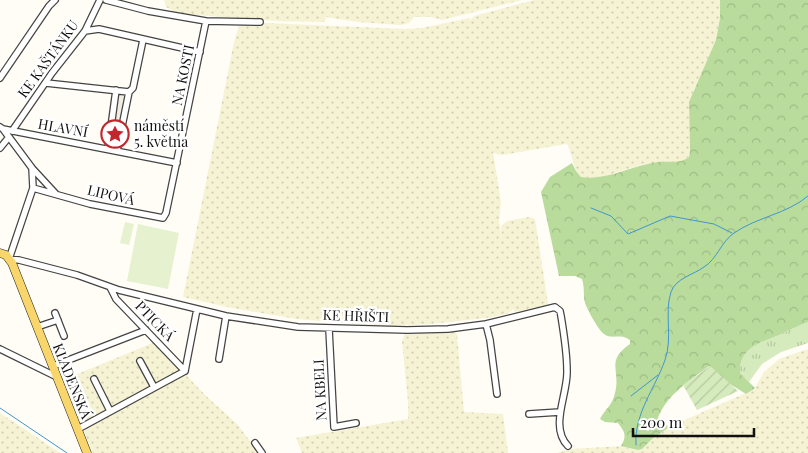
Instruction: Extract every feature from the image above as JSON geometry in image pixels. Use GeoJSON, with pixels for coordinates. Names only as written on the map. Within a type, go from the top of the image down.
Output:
{"type":"FeatureCollection","features":[{"type":"Feature","properties":{"kind":"main road"},"geometry":{"type":"LineString","coordinates":[[0,253],[9,259]]}},
{"type":"Feature","properties":{"kind":"main road","name":"KLADENSKÁ"},"geometry":{"type":"LineString","coordinates":[[9,259],[87,453]]}},
{"type":"Feature","properties":{"kind":"street","name":"KE KAŠTÁNKU"},"geometry":{"type":"LineString","coordinates":[[0,148],[85,31],[100,0]]}},
{"type":"Feature","properties":{"kind":"street"},"geometry":{"type":"LineString","coordinates":[[106,0],[148,11],[206,21],[260,22]]}},
{"type":"Feature","properties":{"kind":"street"},"geometry":{"type":"LineString","coordinates":[[0,78],[52,1]]}},
{"type":"Feature","properties":{"kind":"street"},"geometry":{"type":"LineString","coordinates":[[92,19],[99,29]]}},
{"type":"Feature","properties":{"kind":"street","name":"NA KOSTI"},"geometry":{"type":"LineString","coordinates":[[161,219],[166,213],[206,21]]}},
{"type":"Feature","properties":{"kind":"street"},"geometry":{"type":"LineString","coordinates":[[85,31],[99,29],[200,52]]}},
{"type":"Feature","properties":{"kind":"street"},"geometry":{"type":"LineString","coordinates":[[116,151],[142,40]]}},
{"type":"Feature","properties":{"kind":"street"},"geometry":{"type":"LineString","coordinates":[[46,83],[129,92]]}},
{"type":"Feature","properties":{"kind":"street"},"geometry":{"type":"LineString","coordinates":[[108,149],[116,90]]}},
{"type":"Feature","properties":{"kind":"street","name":"LIPOVÁ"},"geometry":{"type":"LineString","coordinates":[[2,128],[10,134],[32,168],[57,194]]}},
{"type":"Feature","properties":{"kind":"street","name":"HLAVNÍ"},"geometry":{"type":"LineString","coordinates":[[10,134],[108,149],[177,163]]}},
{"type":"Feature","properties":{"kind":"street"},"geometry":{"type":"LineString","coordinates":[[9,259],[34,188],[32,168]]}},
{"type":"Feature","properties":{"kind":"street","name":"LIPOVÁ"},"geometry":{"type":"LineString","coordinates":[[34,188],[90,204],[161,219]]}},
{"type":"Feature","properties":{"kind":"street","name":"KE HŘIŠTI"},"geometry":{"type":"LineString","coordinates":[[9,259],[19,260],[110,287],[197,309],[274,324],[427,331],[486,324],[555,307],[560,311],[567,372],[560,412],[562,438],[568,446]]}},
{"type":"Feature","properties":{"kind":"street","name":"PTICKÁ"},"geometry":{"type":"LineString","coordinates":[[110,287],[116,299],[185,371]]}},
{"type":"Feature","properties":{"kind":"street"},"geometry":{"type":"LineString","coordinates":[[78,428],[185,371],[197,309]]}},
{"type":"Feature","properties":{"kind":"street","name":"KLADENSKÁ"},"geometry":{"type":"LineString","coordinates":[[55,313],[64,336]]}},
{"type":"Feature","properties":{"kind":"street"},"geometry":{"type":"LineString","coordinates":[[219,358],[226,316]]}},
{"type":"Feature","properties":{"kind":"street"},"geometry":{"type":"LineString","coordinates":[[37,328],[58,320]]}},
{"type":"Feature","properties":{"kind":"street"},"geometry":{"type":"LineString","coordinates":[[486,324],[497,394]]}},
{"type":"Feature","properties":{"kind":"street","name":"NA KBELI"},"geometry":{"type":"LineString","coordinates":[[329,328],[334,427],[356,423]]}},
{"type":"Feature","properties":{"kind":"street"},"geometry":{"type":"LineString","coordinates":[[52,366],[146,330]]}},
{"type":"Feature","properties":{"kind":"street"},"geometry":{"type":"LineString","coordinates":[[0,349],[57,377]]}},
{"type":"Feature","properties":{"kind":"street"},"geometry":{"type":"LineString","coordinates":[[140,360],[154,387]]}},
{"type":"Feature","properties":{"kind":"street"},"geometry":{"type":"LineString","coordinates":[[94,379],[110,411]]}},
{"type":"Feature","properties":{"kind":"street"},"geometry":{"type":"LineString","coordinates":[[529,414],[560,412]]}},
{"type":"Feature","properties":{"kind":"street"},"geometry":{"type":"LineString","coordinates":[[255,443],[262,453]]}},
{"type":"Feature","properties":{"kind":"shaded area"},"geometry":{"type":"Polygon","coordinates":[[[164,0],[522,0],[442,20],[431,17],[414,17],[409,23],[401,25],[358,22],[326,17],[325,22],[278,21],[183,14],[172,12],[172,10],[166,7],[164,0]]]}},
{"type":"Feature","properties":{"kind":"shaded area"},"geometry":{"type":"Polygon","coordinates":[[[534,0],[720,0],[720,18],[716,40],[709,60],[694,89],[689,110],[690,151],[689,157],[685,160],[641,165],[605,176],[587,178],[581,177],[576,171],[568,145],[566,144],[502,155],[493,152],[501,202],[499,221],[502,238],[501,226],[507,221],[529,217],[535,219],[548,303],[545,306],[515,312],[513,309],[507,314],[486,318],[430,324],[384,326],[297,319],[232,308],[183,297],[234,42],[239,26],[243,22],[405,29],[422,28],[470,18],[471,20],[474,16],[534,0]]]}},
{"type":"Feature","properties":{"kind":"shaded area","name":"náměstí 5. května"},"geometry":{"type":"Polygon","coordinates":[[[112,87],[133,88],[120,154],[103,151],[112,87]]]}},
{"type":"Feature","properties":{"kind":"shaded area"},"geometry":{"type":"Polygon","coordinates":[[[452,331],[457,334],[464,412],[503,414],[508,453],[302,453],[296,438],[408,419],[402,342],[404,335],[452,331]]]}},
{"type":"Feature","properties":{"kind":"shaded area"},"geometry":{"type":"Polygon","coordinates":[[[155,342],[206,396],[237,424],[259,453],[93,453],[63,380],[155,342]]]}},
{"type":"Feature","properties":{"kind":"shaded area"},"geometry":{"type":"Polygon","coordinates":[[[808,349],[808,453],[557,453],[571,449],[621,446],[638,450],[642,449],[652,439],[671,426],[755,388],[764,372],[779,359],[808,349]]]}},
{"type":"Feature","properties":{"kind":"shaded area"},"geometry":{"type":"Polygon","coordinates":[[[0,413],[29,432],[60,453],[0,453],[0,413]]]}},
{"type":"Feature","properties":{"kind":"green space"},"geometry":{"type":"Polygon","coordinates":[[[720,0],[808,0],[808,322],[758,344],[747,352],[743,358],[740,373],[755,388],[746,394],[730,384],[709,366],[693,378],[670,398],[659,414],[656,424],[671,426],[652,439],[642,449],[638,450],[621,446],[624,434],[618,423],[605,422],[600,419],[615,393],[616,361],[622,350],[630,344],[630,340],[623,337],[607,336],[599,329],[585,303],[582,279],[575,276],[559,276],[541,192],[550,177],[572,163],[581,177],[591,178],[658,162],[678,161],[689,157],[689,102],[716,40],[720,18],[720,0]]]}},
{"type":"Feature","properties":{"kind":"green space"},"geometry":{"type":"Polygon","coordinates":[[[125,222],[134,224],[129,245],[120,243],[125,222]]]}},
{"type":"Feature","properties":{"kind":"green space"},"geometry":{"type":"Polygon","coordinates":[[[138,224],[179,233],[168,289],[127,281],[138,224]]]}},
{"type":"Feature","properties":{"kind":"green space"},"geometry":{"type":"Polygon","coordinates":[[[808,322],[808,343],[781,352],[762,364],[749,382],[740,373],[743,358],[752,348],[808,322]]]}},
{"type":"Feature","properties":{"kind":"green space"},"geometry":{"type":"Polygon","coordinates":[[[710,366],[738,391],[697,410],[683,385],[710,366]]]}},
{"type":"Feature","properties":{"kind":"waterway"},"geometry":{"type":"LineString","coordinates":[[636,445],[638,422],[661,371],[667,352],[669,334],[668,308],[673,287],[708,264],[734,233],[752,223],[791,207],[808,196]]}},
{"type":"Feature","properties":{"kind":"waterway"},"geometry":{"type":"LineString","coordinates":[[591,208],[611,216],[628,234],[670,216],[714,224],[732,233]]}},
{"type":"Feature","properties":{"kind":"waterway"},"geometry":{"type":"LineString","coordinates":[[631,396],[658,375]]}},
{"type":"Feature","properties":{"kind":"waterway"},"geometry":{"type":"LineString","coordinates":[[0,408],[67,453]]}},
{"type":"Feature","properties":{"kind":"place","name":"náměstí 5. května"},"geometry":{"type":"Point","coordinates":[115,134]}}]}
